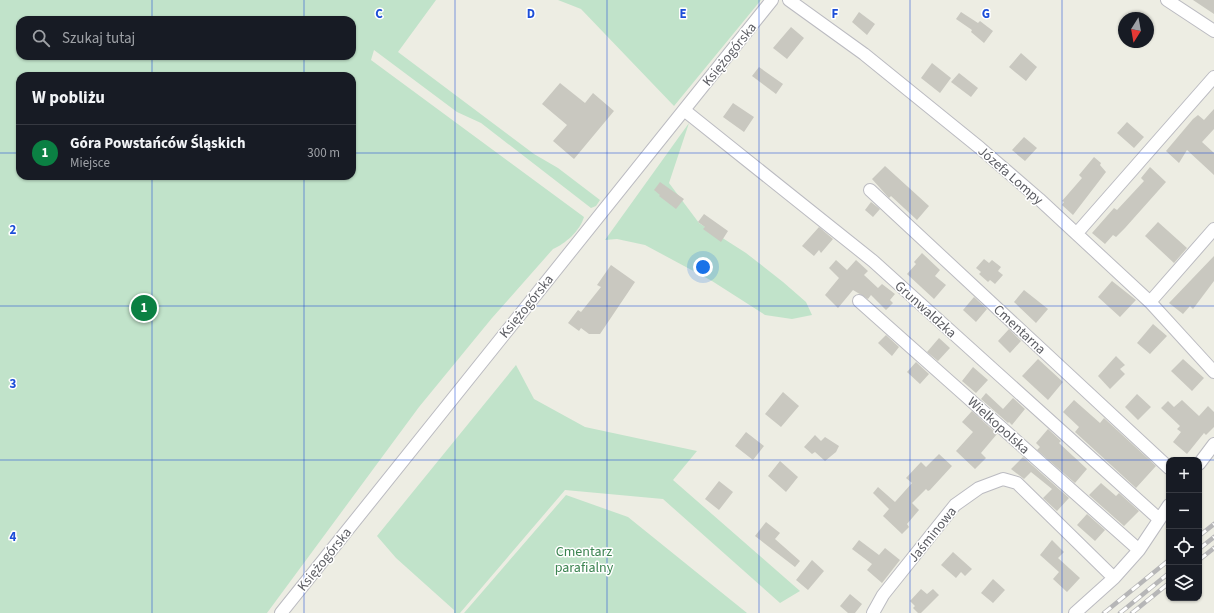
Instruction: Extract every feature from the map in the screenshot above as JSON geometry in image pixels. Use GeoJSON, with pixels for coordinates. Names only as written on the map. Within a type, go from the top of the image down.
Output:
{"type":"FeatureCollection","features":[{"type":"Feature","properties":{"kind":"street","name":"Księżogórska"},"geometry":{"type":"LineString","coordinates":[[281,613],[772,0]]}},
{"type":"Feature","properties":{"kind":"street","name":"Józefa Lompy"},"geometry":{"type":"LineString","coordinates":[[789,0],[864,54],[980,148],[1077,233],[1150,302],[1214,372]]}},
{"type":"Feature","properties":{"kind":"street"},"geometry":{"type":"LineString","coordinates":[[1167,0],[1214,31]]}},
{"type":"Feature","properties":{"kind":"street"},"geometry":{"type":"LineString","coordinates":[[1077,233],[1214,77]]}},
{"type":"Feature","properties":{"kind":"street","name":"Grunwaldzka"},"geometry":{"type":"LineString","coordinates":[[684,110],[873,262],[1159,519]]}},
{"type":"Feature","properties":{"kind":"street","name":"Cmentarna"},"geometry":{"type":"LineString","coordinates":[[870,190],[1166,465]]}},
{"type":"Feature","properties":{"kind":"street"},"geometry":{"type":"LineString","coordinates":[[1150,302],[1214,229]]}},
{"type":"Feature","properties":{"kind":"street","name":"Wielkopolska"},"geometry":{"type":"LineString","coordinates":[[859,301],[1139,550]]}},
{"type":"Feature","properties":{"kind":"street"},"geometry":{"type":"LineString","coordinates":[[1202,460],[1214,444]]}},
{"type":"Feature","properties":{"kind":"street","name":"Jaśminowa"},"geometry":{"type":"LineString","coordinates":[[873,613],[883,595],[955,505],[978,488],[1003,479],[1017,483],[1114,578]]}},
{"type":"Feature","properties":{"kind":"street"},"geometry":{"type":"LineString","coordinates":[[1074,613],[1114,578],[1139,550],[1166,509]]}},
{"type":"Feature","properties":{"kind":"green space"},"geometry":{"type":"Polygon","coordinates":[[[0,0],[436,0],[398,52],[534,154],[558,168],[600,200],[596,206],[591,208],[481,123],[457,112],[374,50],[371,60],[584,217],[576,232],[562,244],[553,249],[492,318],[419,407],[267,613],[0,613],[0,0]]]}},
{"type":"Feature","properties":{"kind":"green space"},"geometry":{"type":"Polygon","coordinates":[[[558,0],[761,0],[674,106],[581,9],[558,0]]]}},
{"type":"Feature","properties":{"kind":"green space"},"geometry":{"type":"Polygon","coordinates":[[[689,123],[669,183],[699,223],[746,253],[783,282],[806,302],[812,315],[792,319],[765,315],[712,281],[645,245],[617,239],[605,240],[689,123]]]}},
{"type":"Feature","properties":{"kind":"green space"},"geometry":{"type":"Polygon","coordinates":[[[516,365],[534,399],[585,427],[697,451],[673,480],[800,591],[780,603],[663,499],[565,490],[460,613],[454,613],[454,610],[396,558],[377,536],[516,365]]]}},
{"type":"Feature","properties":{"kind":"green space","name":"Cmentarz parafialny"},"geometry":{"type":"Polygon","coordinates":[[[566,495],[628,517],[747,613],[464,613],[566,495]]]}},
{"type":"Feature","properties":{"kind":"building"},"geometry":{"type":"Polygon","coordinates":[[[1193,0],[1214,0],[1214,14],[1193,0]]]}},
{"type":"Feature","properties":{"kind":"building"},"geometry":{"type":"Polygon","coordinates":[[[859,12],[875,24],[867,35],[852,22],[859,12]]]}},
{"type":"Feature","properties":{"kind":"building"},"geometry":{"type":"Polygon","coordinates":[[[961,12],[978,23],[980,21],[993,31],[984,43],[971,32],[972,30],[956,19],[961,12]]]}},
{"type":"Feature","properties":{"kind":"building"},"geometry":{"type":"Polygon","coordinates":[[[791,27],[804,38],[787,59],[773,48],[791,27]]]}},
{"type":"Feature","properties":{"kind":"building"},"geometry":{"type":"Polygon","coordinates":[[[1021,53],[1037,67],[1026,81],[1009,67],[1021,53]]]}},
{"type":"Feature","properties":{"kind":"building"},"geometry":{"type":"Polygon","coordinates":[[[932,63],[951,78],[940,93],[921,78],[932,63]]]}},
{"type":"Feature","properties":{"kind":"building"},"geometry":{"type":"Polygon","coordinates":[[[759,67],[783,84],[776,94],[752,76],[759,67]]]}},
{"type":"Feature","properties":{"kind":"building"},"geometry":{"type":"Polygon","coordinates":[[[959,73],[978,88],[971,97],[951,82],[959,73]]]}},
{"type":"Feature","properties":{"kind":"building"},"geometry":{"type":"Polygon","coordinates":[[[560,83],[585,103],[593,93],[614,111],[574,159],[553,141],[567,125],[542,104],[560,83]]]}},
{"type":"Feature","properties":{"kind":"building"},"geometry":{"type":"Polygon","coordinates":[[[733,103],[754,117],[744,132],[723,117],[733,103]]]}},
{"type":"Feature","properties":{"kind":"building"},"geometry":{"type":"Polygon","coordinates":[[[1214,109],[1214,129],[1202,142],[1214,153],[1214,175],[1187,150],[1179,163],[1166,151],[1193,119],[1198,115],[1204,120],[1214,109]]]}},
{"type":"Feature","properties":{"kind":"building"},"geometry":{"type":"Polygon","coordinates":[[[1127,122],[1144,137],[1134,148],[1117,133],[1127,122]]]}},
{"type":"Feature","properties":{"kind":"building"},"geometry":{"type":"Polygon","coordinates":[[[1024,137],[1037,148],[1025,161],[1012,150],[1024,137]]]}},
{"type":"Feature","properties":{"kind":"building"},"geometry":{"type":"Polygon","coordinates":[[[1094,157],[1101,163],[1100,165],[1106,172],[1073,215],[1062,205],[1064,202],[1062,201],[1082,178],[1079,175],[1094,157]]]}},
{"type":"Feature","properties":{"kind":"building"},"geometry":{"type":"Polygon","coordinates":[[[885,166],[929,206],[917,220],[891,196],[889,198],[872,179],[885,166]]]}},
{"type":"Feature","properties":{"kind":"building"},"geometry":{"type":"Polygon","coordinates":[[[1150,167],[1166,182],[1125,228],[1116,237],[1113,235],[1105,244],[1092,233],[1114,208],[1117,210],[1144,181],[1141,178],[1150,167]]]}},
{"type":"Feature","properties":{"kind":"building"},"geometry":{"type":"Polygon","coordinates":[[[660,182],[684,199],[676,209],[659,196],[660,195],[654,190],[660,182]]]}},
{"type":"Feature","properties":{"kind":"building"},"geometry":{"type":"Polygon","coordinates":[[[871,202],[880,209],[873,217],[865,210],[871,202]]]}},
{"type":"Feature","properties":{"kind":"building"},"geometry":{"type":"Polygon","coordinates":[[[704,214],[728,231],[721,242],[703,229],[705,227],[698,222],[704,214]]]}},
{"type":"Feature","properties":{"kind":"building"},"geometry":{"type":"Polygon","coordinates":[[[1158,222],[1187,248],[1174,263],[1145,236],[1158,222]]]}},
{"type":"Feature","properties":{"kind":"building"},"geometry":{"type":"Polygon","coordinates":[[[819,227],[833,239],[821,253],[819,250],[814,256],[802,246],[819,227]]]}},
{"type":"Feature","properties":{"kind":"building"},"geometry":{"type":"Polygon","coordinates":[[[922,253],[940,270],[935,276],[946,285],[934,299],[907,274],[916,264],[914,262],[922,253]]]}},
{"type":"Feature","properties":{"kind":"building"},"geometry":{"type":"Polygon","coordinates":[[[1214,256],[1214,281],[1193,309],[1190,306],[1183,314],[1169,303],[1214,256]]]}},
{"type":"Feature","properties":{"kind":"building"},"geometry":{"type":"Polygon","coordinates":[[[984,259],[989,263],[992,260],[1001,267],[998,271],[1003,275],[995,284],[990,280],[988,282],[979,274],[981,272],[976,268],[984,259]]]}},
{"type":"Feature","properties":{"kind":"building"},"geometry":{"type":"Polygon","coordinates":[[[836,260],[847,270],[856,260],[868,271],[864,275],[878,288],[882,284],[895,294],[890,300],[893,303],[886,310],[871,295],[868,299],[853,290],[838,308],[825,295],[839,278],[829,268],[836,260]]]}},
{"type":"Feature","properties":{"kind":"building"},"geometry":{"type":"Polygon","coordinates":[[[611,265],[635,282],[600,334],[589,334],[581,328],[579,331],[568,323],[578,310],[581,312],[601,287],[597,285],[611,265]]]}},
{"type":"Feature","properties":{"kind":"building"},"geometry":{"type":"Polygon","coordinates":[[[1112,281],[1136,300],[1120,317],[1098,297],[1112,281]]]}},
{"type":"Feature","properties":{"kind":"building"},"geometry":{"type":"Polygon","coordinates":[[[1024,290],[1048,309],[1036,323],[1014,302],[1024,290]]]}},
{"type":"Feature","properties":{"kind":"building"},"geometry":{"type":"Polygon","coordinates":[[[974,297],[987,309],[976,322],[963,310],[974,297]]]}},
{"type":"Feature","properties":{"kind":"building"},"geometry":{"type":"Polygon","coordinates":[[[1153,324],[1167,336],[1150,354],[1137,343],[1153,324]]]}},
{"type":"Feature","properties":{"kind":"building"},"geometry":{"type":"Polygon","coordinates":[[[1009,329],[1021,341],[1010,353],[998,341],[1009,329]]]}},
{"type":"Feature","properties":{"kind":"building"},"geometry":{"type":"Polygon","coordinates":[[[886,335],[899,347],[892,356],[878,343],[886,335]]]}},
{"type":"Feature","properties":{"kind":"building"},"geometry":{"type":"Polygon","coordinates":[[[939,338],[950,348],[938,361],[927,352],[939,338]]]}},
{"type":"Feature","properties":{"kind":"building"},"geometry":{"type":"Polygon","coordinates":[[[1116,356],[1125,365],[1120,369],[1125,374],[1110,389],[1098,376],[1116,356]]]}},
{"type":"Feature","properties":{"kind":"building"},"geometry":{"type":"Polygon","coordinates":[[[1038,359],[1063,382],[1048,400],[1022,376],[1038,359]]]}},
{"type":"Feature","properties":{"kind":"building"},"geometry":{"type":"Polygon","coordinates":[[[1183,359],[1204,378],[1192,391],[1171,371],[1183,359]]]}},
{"type":"Feature","properties":{"kind":"building"},"geometry":{"type":"Polygon","coordinates":[[[916,362],[929,374],[920,384],[907,372],[916,362]]]}},
{"type":"Feature","properties":{"kind":"building"},"geometry":{"type":"Polygon","coordinates":[[[973,367],[988,380],[976,393],[962,381],[973,367]]]}},
{"type":"Feature","properties":{"kind":"building"},"geometry":{"type":"Polygon","coordinates":[[[783,392],[799,406],[781,427],[765,414],[783,392]]]}},
{"type":"Feature","properties":{"kind":"building"},"geometry":{"type":"Polygon","coordinates":[[[986,393],[1003,409],[1013,398],[1025,409],[1012,425],[981,399],[986,393]]]}},
{"type":"Feature","properties":{"kind":"building"},"geometry":{"type":"Polygon","coordinates":[[[1137,394],[1151,407],[1138,420],[1125,407],[1137,394]]]}},
{"type":"Feature","properties":{"kind":"building"},"geometry":{"type":"Polygon","coordinates":[[[1074,400],[1100,423],[1104,418],[1156,466],[1136,488],[1075,432],[1079,427],[1063,412],[1074,400]]]}},
{"type":"Feature","properties":{"kind":"building"},"geometry":{"type":"Polygon","coordinates":[[[1182,400],[1199,416],[1208,406],[1214,412],[1214,427],[1206,435],[1204,433],[1187,454],[1173,442],[1181,432],[1177,429],[1180,426],[1161,408],[1168,401],[1174,407],[1182,400]]]}},
{"type":"Feature","properties":{"kind":"building"},"geometry":{"type":"Polygon","coordinates":[[[972,411],[997,434],[981,453],[986,458],[975,469],[956,451],[973,432],[962,422],[972,411]]]}},
{"type":"Feature","properties":{"kind":"building"},"geometry":{"type":"Polygon","coordinates":[[[1048,429],[1061,441],[1059,443],[1087,469],[1075,483],[1037,450],[1040,447],[1036,443],[1048,429]]]}},
{"type":"Feature","properties":{"kind":"building"},"geometry":{"type":"Polygon","coordinates":[[[746,432],[764,446],[753,460],[735,446],[746,432]]]}},
{"type":"Feature","properties":{"kind":"building"},"geometry":{"type":"Polygon","coordinates":[[[815,435],[821,441],[825,437],[839,446],[836,452],[825,461],[815,452],[812,454],[804,447],[815,435]]]}},
{"type":"Feature","properties":{"kind":"building"},"geometry":{"type":"Polygon","coordinates":[[[939,454],[952,466],[930,490],[928,491],[926,489],[912,503],[919,510],[907,524],[909,527],[902,534],[883,516],[889,509],[873,493],[878,487],[895,502],[912,483],[906,478],[921,462],[926,467],[939,454]]]}},
{"type":"Feature","properties":{"kind":"building"},"geometry":{"type":"Polygon","coordinates":[[[1023,457],[1069,498],[1057,511],[1043,498],[1052,489],[1031,472],[1024,479],[1011,469],[1023,457]]]}},
{"type":"Feature","properties":{"kind":"building"},"geometry":{"type":"Polygon","coordinates":[[[780,461],[798,477],[786,492],[768,476],[780,461]]]}},
{"type":"Feature","properties":{"kind":"building"},"geometry":{"type":"Polygon","coordinates":[[[719,481],[733,492],[719,510],[705,499],[719,481]]]}},
{"type":"Feature","properties":{"kind":"building"},"geometry":{"type":"Polygon","coordinates":[[[1101,483],[1116,496],[1119,493],[1139,511],[1124,526],[1089,495],[1101,483]]]}},
{"type":"Feature","properties":{"kind":"building"},"geometry":{"type":"Polygon","coordinates":[[[1087,514],[1105,530],[1095,541],[1077,525],[1087,514]]]}},
{"type":"Feature","properties":{"kind":"building"},"geometry":{"type":"Polygon","coordinates":[[[766,522],[780,533],[775,539],[800,561],[795,567],[755,536],[766,522]]]}},
{"type":"Feature","properties":{"kind":"building"},"geometry":{"type":"Polygon","coordinates":[[[859,540],[879,555],[885,548],[900,560],[882,583],[867,570],[872,564],[852,549],[859,540]]]}},
{"type":"Feature","properties":{"kind":"building"},"geometry":{"type":"Polygon","coordinates":[[[1052,540],[1064,552],[1058,558],[1080,578],[1067,592],[1053,579],[1059,572],[1040,555],[1052,540]]]}},
{"type":"Feature","properties":{"kind":"building"},"geometry":{"type":"Polygon","coordinates":[[[953,552],[972,569],[965,576],[961,572],[956,578],[941,565],[953,552]]]}},
{"type":"Feature","properties":{"kind":"building"},"geometry":{"type":"Polygon","coordinates":[[[812,560],[824,571],[808,590],[796,580],[812,560]]]}},
{"type":"Feature","properties":{"kind":"building"},"geometry":{"type":"Polygon","coordinates":[[[993,579],[1005,590],[993,603],[981,593],[993,579]]]}},
{"type":"Feature","properties":{"kind":"building"},"geometry":{"type":"Polygon","coordinates":[[[921,589],[927,594],[933,589],[939,595],[921,613],[918,613],[913,608],[915,606],[910,601],[921,589]]]}},
{"type":"Feature","properties":{"kind":"building"},"geometry":{"type":"Polygon","coordinates":[[[850,594],[862,604],[855,613],[848,613],[840,606],[850,594]]]}},
{"type":"Feature","properties":{"kind":"railway"},"geometry":{"type":"LineString","coordinates":[[1202,534],[1214,524]]}},
{"type":"Feature","properties":{"kind":"railway"},"geometry":{"type":"LineString","coordinates":[[1202,547],[1214,537]]}},
{"type":"Feature","properties":{"kind":"railway"},"geometry":{"type":"LineString","coordinates":[[1202,558],[1214,548]]}},
{"type":"Feature","properties":{"kind":"railway"},"geometry":{"type":"LineString","coordinates":[[1104,613],[1166,562]]}},
{"type":"Feature","properties":{"kind":"railway"},"geometry":{"type":"LineString","coordinates":[[1120,613],[1166,575]]}},
{"type":"Feature","properties":{"kind":"railway"},"geometry":{"type":"LineString","coordinates":[[1132,613],[1166,585]]}},
{"type":"Feature","properties":{"kind":"place","name":"Góra Powstańców Śląskich"},"geometry":{"type":"Point","coordinates":[144,308]}}]}
